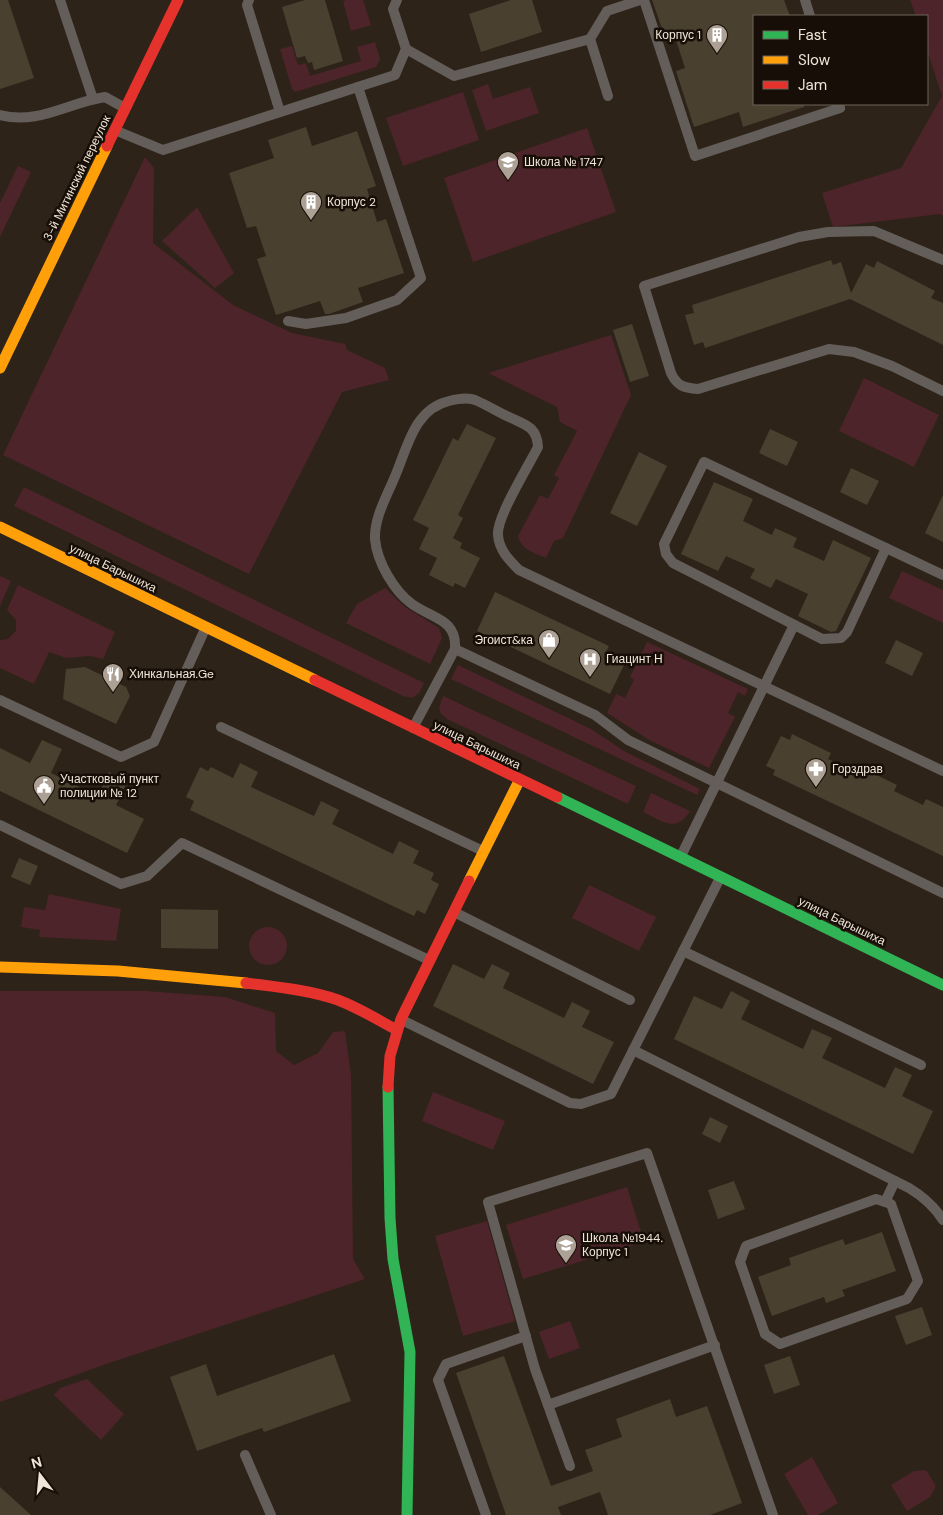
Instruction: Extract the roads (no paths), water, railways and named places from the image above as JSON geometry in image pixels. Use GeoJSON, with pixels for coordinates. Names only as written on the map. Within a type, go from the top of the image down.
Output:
{"type":"FeatureCollection","features":[{"type":"Feature","properties":{"kind":"street","name":"3-й Митинский переулок"},"geometry":{"type":"LineString","coordinates":[[0,368],[178,0]]}},
{"type":"Feature","properties":{"kind":"street","name":"улица Барышиха"},"geometry":{"type":"LineString","coordinates":[[0,527],[206,629],[940,984]]}},
{"type":"Feature","properties":{"kind":"street"},"geometry":{"type":"LineString","coordinates":[[407,1515],[412,1390],[410,1352],[393,1259],[390,1218],[388,1076],[390,1056],[399,1024],[519,780]]}},
{"type":"Feature","properties":{"kind":"street"},"geometry":{"type":"LineString","coordinates":[[0,967],[124,972],[205,978],[294,989],[329,997],[399,1024]]}},
{"type":"Feature","properties":{"kind":"lane"},"geometry":{"type":"LineString","coordinates":[[60,0],[93,99]]}},
{"type":"Feature","properties":{"kind":"lane"},"geometry":{"type":"LineString","coordinates":[[249,0],[247,6],[280,112]]}},
{"type":"Feature","properties":{"kind":"lane"},"geometry":{"type":"LineString","coordinates":[[115,130],[163,150],[395,75],[406,49],[393,9],[398,0]]}},
{"type":"Feature","properties":{"kind":"lane"},"geometry":{"type":"LineString","coordinates":[[406,49],[454,76],[590,40],[607,11],[642,0],[695,156],[840,108],[839,105]]}},
{"type":"Feature","properties":{"kind":"lane"},"geometry":{"type":"LineString","coordinates":[[805,0],[810,15]]}},
{"type":"Feature","properties":{"kind":"lane"},"geometry":{"type":"LineString","coordinates":[[590,40],[608,96]]}},
{"type":"Feature","properties":{"kind":"lane"},"geometry":{"type":"LineString","coordinates":[[288,321],[306,324],[346,318],[397,300],[420,278],[358,87]]}},
{"type":"Feature","properties":{"kind":"lane"},"geometry":{"type":"LineString","coordinates":[[0,115],[17,119],[36,117],[105,97],[126,108]]}},
{"type":"Feature","properties":{"kind":"lane"},"geometry":{"type":"LineString","coordinates":[[943,260],[874,231],[828,232],[798,237],[644,286],[671,373],[676,383],[687,388],[698,389],[829,349],[854,352],[892,366],[943,391]]}},
{"type":"Feature","properties":{"kind":"lane"},"geometry":{"type":"LineString","coordinates":[[412,729],[455,649],[456,636],[448,626],[412,604],[398,590],[384,568],[376,540],[378,520],[415,427],[428,410],[442,402],[457,399],[473,399],[530,427],[537,435],[538,447],[501,518],[498,533],[500,546],[508,560],[519,570],[943,771]]}},
{"type":"Feature","properties":{"kind":"lane"},"geometry":{"type":"LineString","coordinates":[[886,548],[848,632],[841,638],[822,639],[673,563],[666,554],[664,544],[704,462],[886,548],[943,575]]}},
{"type":"Feature","properties":{"kind":"lane"},"geometry":{"type":"LineString","coordinates":[[680,858],[794,625]]}},
{"type":"Feature","properties":{"kind":"lane"},"geometry":{"type":"LineString","coordinates":[[0,700],[121,757],[154,742],[206,629]]}},
{"type":"Feature","properties":{"kind":"lane"},"geometry":{"type":"LineString","coordinates":[[455,649],[595,715],[628,740],[943,893]]}},
{"type":"Feature","properties":{"kind":"lane"},"geometry":{"type":"LineString","coordinates":[[221,727],[484,851]]}},
{"type":"Feature","properties":{"kind":"lane"},"geometry":{"type":"LineString","coordinates":[[0,825],[120,884],[147,876],[182,843],[430,960]]}},
{"type":"Feature","properties":{"kind":"lane"},"geometry":{"type":"LineString","coordinates":[[399,1024],[570,1103],[581,1104],[611,1094],[720,878]]}},
{"type":"Feature","properties":{"kind":"lane"},"geometry":{"type":"LineString","coordinates":[[454,912],[630,1000]]}},
{"type":"Feature","properties":{"kind":"lane"},"geometry":{"type":"LineString","coordinates":[[683,950],[921,1065]]}},
{"type":"Feature","properties":{"kind":"lane"},"geometry":{"type":"LineString","coordinates":[[940,984],[943,970]]}},
{"type":"Feature","properties":{"kind":"lane"},"geometry":{"type":"LineString","coordinates":[[634,1050],[923,1196],[936,1209],[943,1220]]}},
{"type":"Feature","properties":{"kind":"lane"},"geometry":{"type":"LineString","coordinates":[[570,1466],[526,1336],[488,1202],[647,1153],[773,1515]]}},
{"type":"Feature","properties":{"kind":"lane"},"geometry":{"type":"LineString","coordinates":[[885,1202],[894,1181]]}},
{"type":"Feature","properties":{"kind":"lane"},"geometry":{"type":"LineString","coordinates":[[876,1199],[885,1202],[891,1204],[918,1282],[907,1300],[780,1344],[765,1334],[740,1262],[746,1246],[876,1199]]}},
{"type":"Feature","properties":{"kind":"lane"},"geometry":{"type":"LineString","coordinates":[[486,1515],[438,1380],[446,1364],[526,1336]]}},
{"type":"Feature","properties":{"kind":"lane"},"geometry":{"type":"LineString","coordinates":[[548,1405],[715,1345]]}},
{"type":"Feature","properties":{"kind":"lane"},"geometry":{"type":"LineString","coordinates":[[245,1455],[271,1515]]}},
{"type":"Feature","properties":{"kind":"place","name":"Корпус 1"},"geometry":{"type":"Point","coordinates":[717,54]}},
{"type":"Feature","properties":{"kind":"place","name":"Школа № 1747"},"geometry":{"type":"Point","coordinates":[508,181]}},
{"type":"Feature","properties":{"kind":"place","name":"Корпус 2"},"geometry":{"type":"Point","coordinates":[311,221]}},
{"type":"Feature","properties":{"kind":"place","name":"Эгоист&ка"},"geometry":{"type":"Point","coordinates":[549,659]}},
{"type":"Feature","properties":{"kind":"place","name":"Гиацинт Н"},"geometry":{"type":"Point","coordinates":[590,678]}},
{"type":"Feature","properties":{"kind":"place","name":"Хинкальная.Ge"},"geometry":{"type":"Point","coordinates":[113,693]}},
{"type":"Feature","properties":{"kind":"place","name":"Горздрав"},"geometry":{"type":"Point","coordinates":[816,788]}},
{"type":"Feature","properties":{"kind":"place","name":"Участковый пункт полиции № 12"},"geometry":{"type":"Point","coordinates":[44,805]}},
{"type":"Feature","properties":{"kind":"place","name":"Школа №1944. Корпус 1"},"geometry":{"type":"Point","coordinates":[566,1264]}}]}
